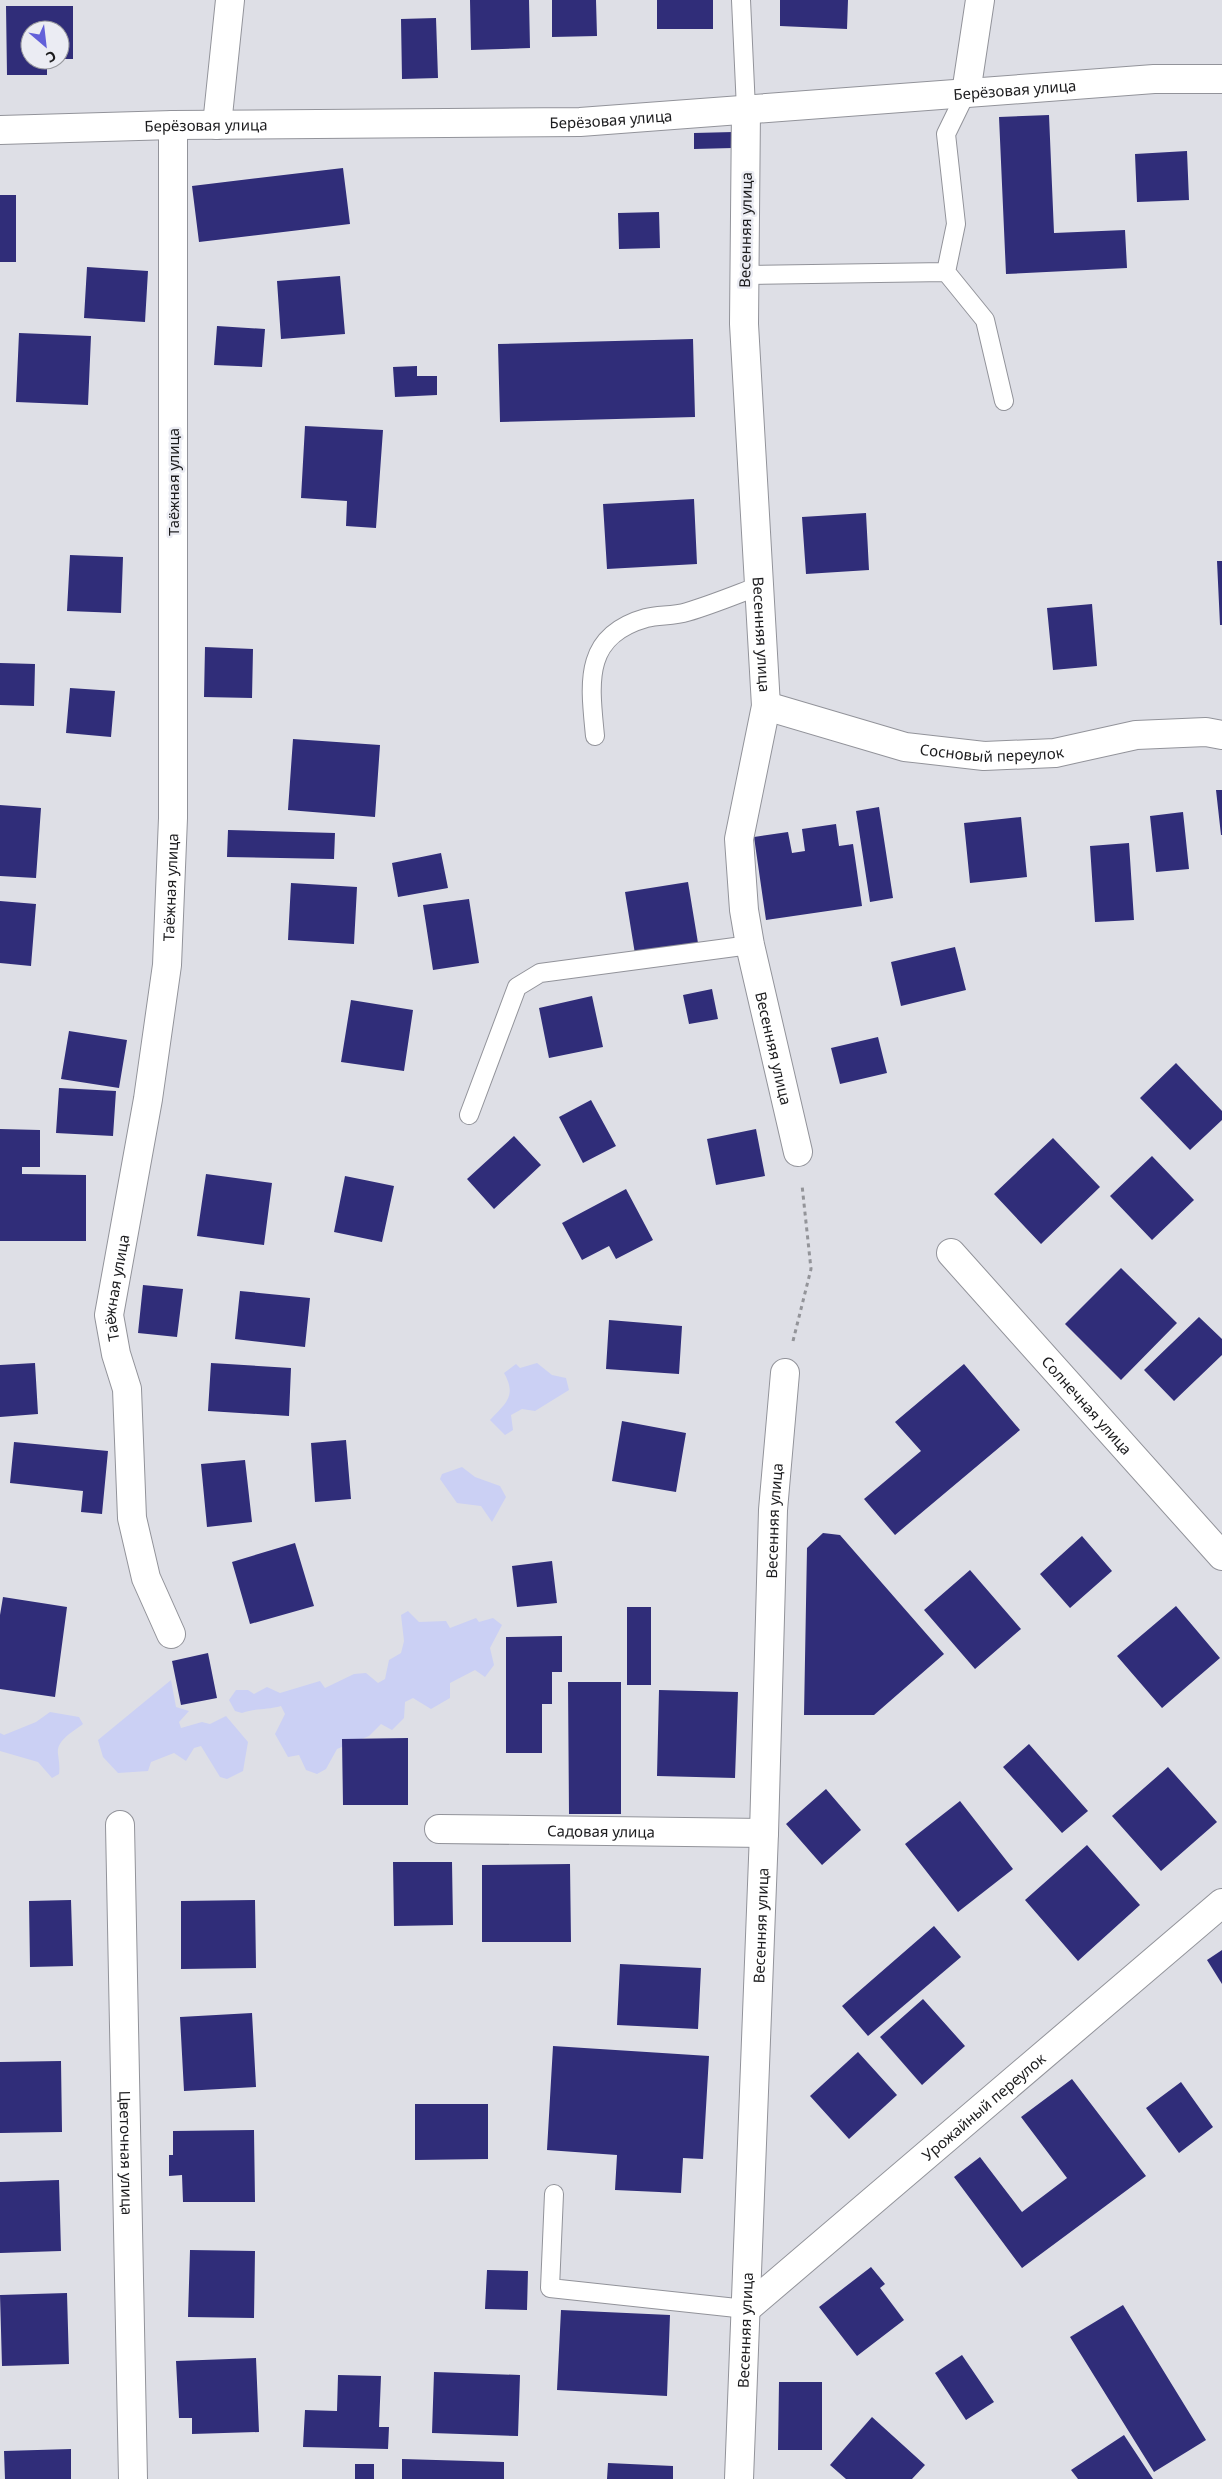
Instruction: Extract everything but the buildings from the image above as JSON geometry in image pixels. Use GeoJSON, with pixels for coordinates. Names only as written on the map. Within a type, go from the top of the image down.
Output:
{"type":"FeatureCollection","features":[{"type":"Feature","properties":{"kind":"street"},"geometry":{"type":"LineString","coordinates":[[217,125],[230,0]]}},
{"type":"Feature","properties":{"kind":"street"},"geometry":{"type":"LineString","coordinates":[[966,93],[980,0]]}},
{"type":"Feature","properties":{"kind":"street","name":"Берёзовая улица"},"geometry":{"type":"LineString","coordinates":[[0,130],[173,125],[580,122],[1154,79],[1222,79]]}},
{"type":"Feature","properties":{"kind":"street","name":"Весенняя улица"},"geometry":{"type":"LineString","coordinates":[[746,109],[744,324],[766,706],[739,839],[744,910],[750,945],[798,1152]]}},
{"type":"Feature","properties":{"kind":"street","name":"Таёжная улица"},"geometry":{"type":"LineString","coordinates":[[171,1634],[146,1578],[132,1518],[127,1388],[116,1354],[109,1315],[148,1098],[167,965],[173,818],[173,125]]}},
{"type":"Feature","properties":{"kind":"street","name":"Сосновый переулок"},"geometry":{"type":"LineString","coordinates":[[766,706],[906,747],[984,756],[1055,753],[1136,735],[1206,732],[1222,735]]}},
{"type":"Feature","properties":{"kind":"street","name":"Солнечная улица"},"geometry":{"type":"LineString","coordinates":[[951,1253],[1222,1556]]}},
{"type":"Feature","properties":{"kind":"street","name":"Весенняя улица"},"geometry":{"type":"LineString","coordinates":[[739,2479],[764,1833],[773,1510],[785,1373]]}},
{"type":"Feature","properties":{"kind":"street","name":"Цветочная улица"},"geometry":{"type":"LineString","coordinates":[[120,1825],[133,2479]]}},
{"type":"Feature","properties":{"kind":"street","name":"Садовая улица"},"geometry":{"type":"LineString","coordinates":[[439,1829],[764,1833]]}},
{"type":"Feature","properties":{"kind":"street","name":"Урожайный переулок"},"geometry":{"type":"LineString","coordinates":[[746,2309],[1222,1903]]}},
{"type":"Feature","properties":{"kind":"lane"},"geometry":{"type":"LineString","coordinates":[[741,0],[746,109]]}},
{"type":"Feature","properties":{"kind":"lane"},"geometry":{"type":"LineString","coordinates":[[946,272],[956,224],[946,134],[966,93]]}},
{"type":"Feature","properties":{"kind":"lane"},"geometry":{"type":"LineString","coordinates":[[744,275],[946,272]]}},
{"type":"Feature","properties":{"kind":"lane"},"geometry":{"type":"LineString","coordinates":[[946,272],[985,320],[1004,400]]}},
{"type":"Feature","properties":{"kind":"lane"},"geometry":{"type":"LineString","coordinates":[[595,736],[590,689],[592,668],[601,647],[622,627],[647,618],[686,613],[759,586]]}},
{"type":"Feature","properties":{"kind":"lane"},"geometry":{"type":"LineString","coordinates":[[469,1115],[517,987],[540,972],[750,945]]}},
{"type":"Feature","properties":{"kind":"lane"},"geometry":{"type":"LineString","coordinates":[[554,2194],[550,2288],[746,2309]]}},
{"type":"Feature","properties":{"kind":"path"},"geometry":{"type":"LineString","coordinates":[[785,1373],[811,1269],[798,1152]]}},
{"type":"Feature","properties":{"kind":"shaded area"},"geometry":{"type":"Polygon","coordinates":[[[537,1363],[552,1375],[566,1378],[569,1390],[535,1411],[522,1409],[511,1415],[513,1430],[505,1435],[490,1420],[505,1404],[510,1393],[508,1381],[504,1373],[516,1364],[520,1368],[537,1363]]]}},
{"type":"Feature","properties":{"kind":"shaded area"},"geometry":{"type":"Polygon","coordinates":[[[462,1467],[475,1477],[500,1486],[506,1497],[492,1522],[481,1506],[457,1503],[440,1479],[442,1474],[462,1467]]]}},
{"type":"Feature","properties":{"kind":"shaded area"},"geometry":{"type":"Polygon","coordinates":[[[408,1611],[419,1622],[446,1621],[450,1628],[476,1618],[479,1622],[493,1618],[502,1625],[490,1648],[494,1665],[485,1677],[475,1670],[450,1683],[450,1698],[431,1709],[413,1698],[405,1702],[404,1718],[392,1730],[381,1724],[369,1736],[337,1749],[326,1769],[317,1774],[306,1770],[299,1755],[288,1757],[275,1734],[285,1714],[281,1706],[242,1713],[235,1711],[229,1700],[236,1690],[248,1690],[254,1694],[267,1687],[280,1693],[320,1681],[325,1688],[354,1674],[366,1673],[378,1683],[385,1679],[389,1660],[401,1653],[404,1641],[401,1615],[408,1611]]]}},
{"type":"Feature","properties":{"kind":"shaded area"},"geometry":{"type":"Polygon","coordinates":[[[171,1680],[176,1707],[189,1711],[179,1722],[181,1728],[202,1722],[210,1724],[226,1716],[248,1742],[243,1771],[227,1779],[220,1777],[201,1746],[194,1748],[186,1761],[174,1753],[151,1762],[148,1771],[118,1773],[103,1757],[98,1740],[171,1680]]]}},
{"type":"Feature","properties":{"kind":"shaded area"},"geometry":{"type":"Polygon","coordinates":[[[50,1712],[79,1717],[83,1724],[62,1740],[58,1749],[59,1774],[52,1778],[38,1762],[0,1751],[0,1733],[4,1735],[36,1722],[50,1712]]]}}]}
